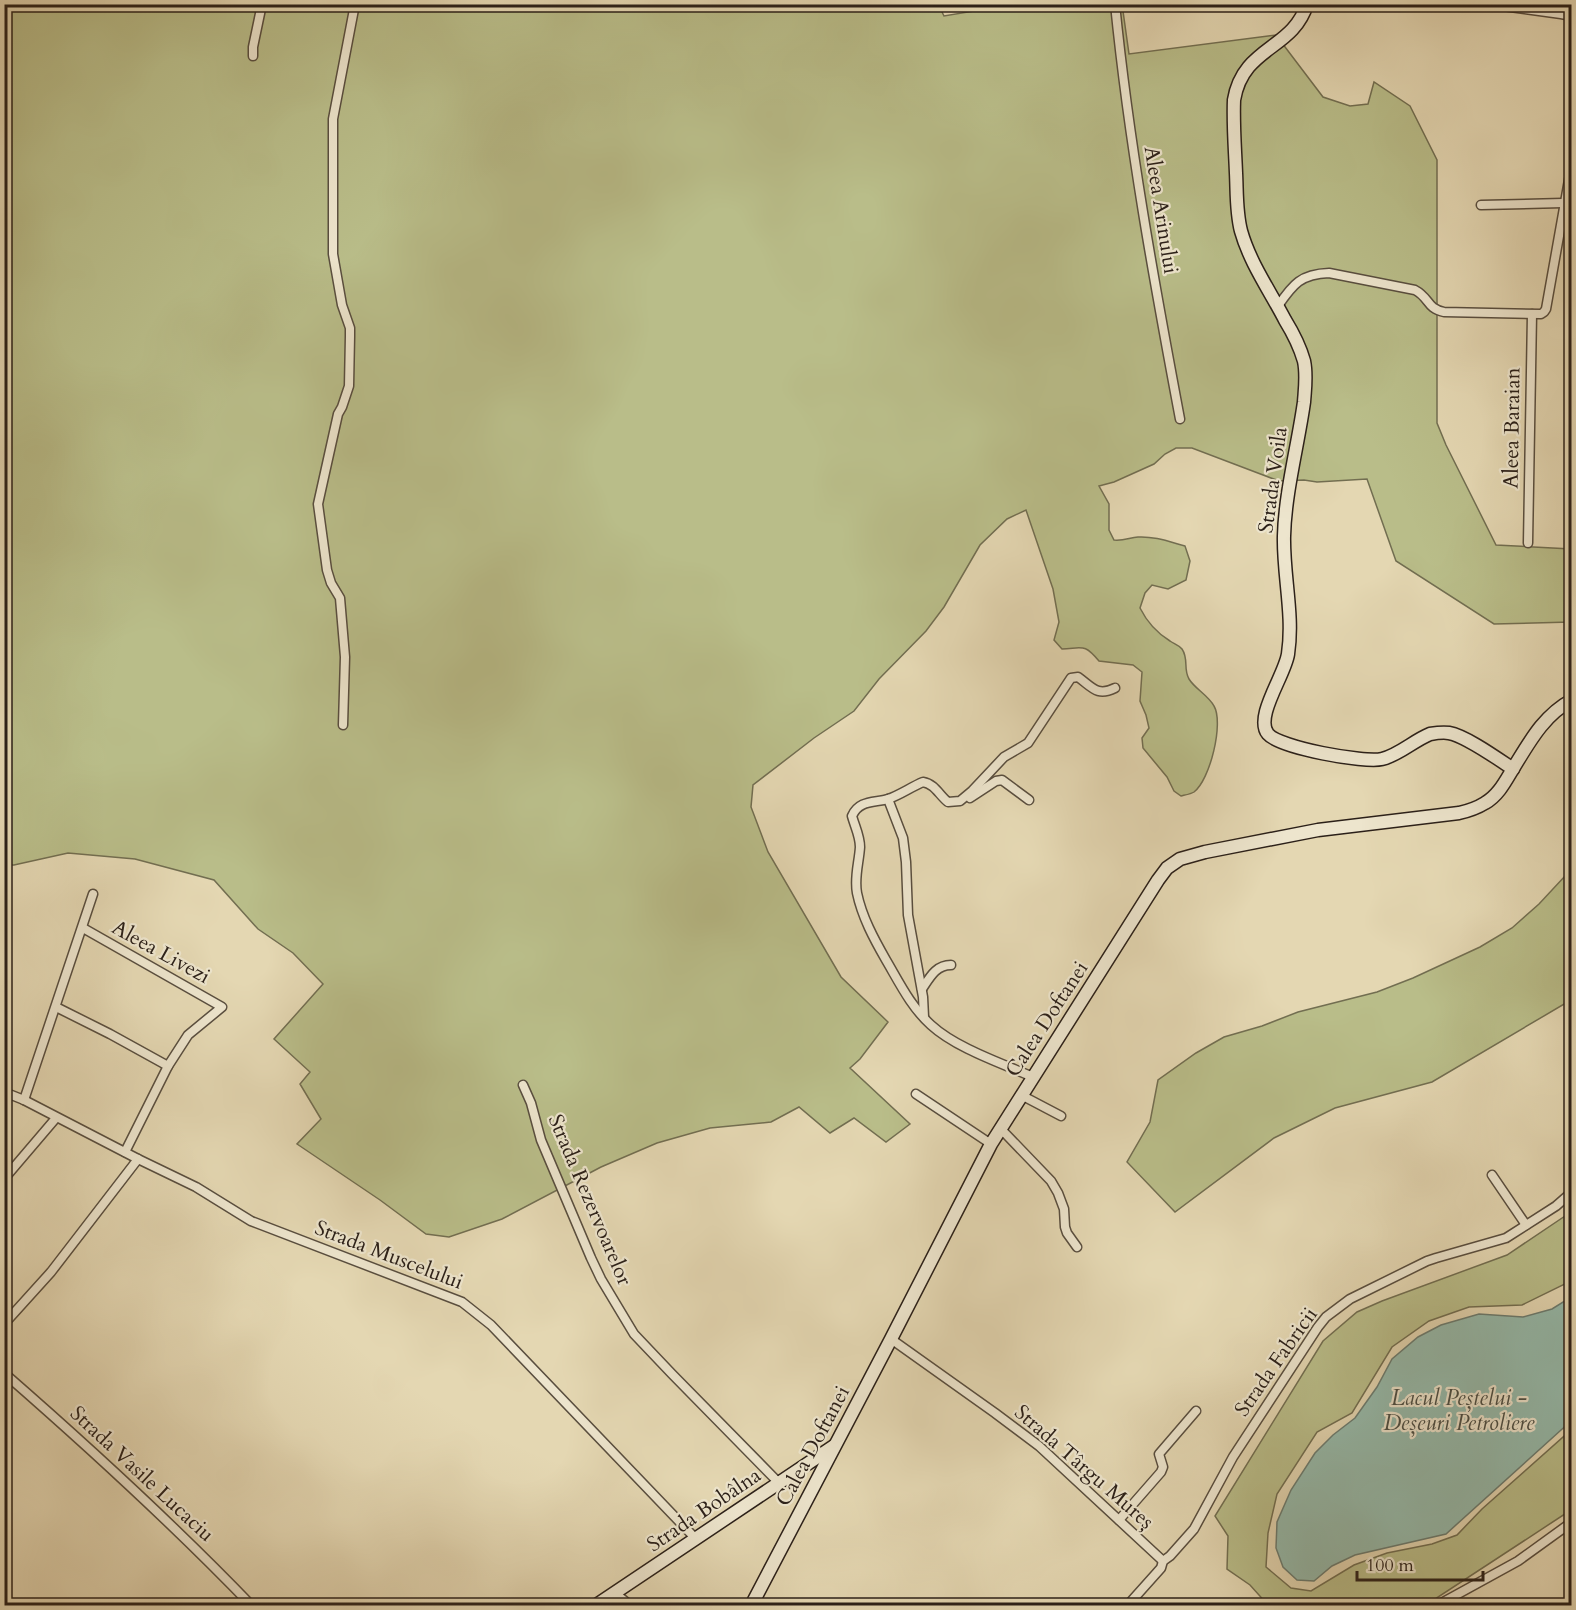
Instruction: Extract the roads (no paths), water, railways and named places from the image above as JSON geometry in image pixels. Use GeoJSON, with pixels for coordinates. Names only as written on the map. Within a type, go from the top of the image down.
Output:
{"type":"FeatureCollection","features":[{"type":"Feature","properties":{"kind":"main road","name":"Strada Voila"},"geometry":{"type":"LineString","coordinates":[[1306,4],[1303,16],[1293,30],[1260,54],[1243,74],[1236,88],[1234,100],[1237,208],[1240,225],[1253,261],[1301,352],[1306,373],[1284,533],[1289,623],[1288,656],[1264,715],[1264,722],[1268,734],[1280,742],[1347,758],[1371,760],[1396,753],[1430,734],[1450,733],[1513,769]]}},
{"type":"Feature","properties":{"kind":"main road","name":"Calea Doftanei"},"geometry":{"type":"LineString","coordinates":[[751,1605],[1000,1128],[1167,868],[1180,859],[1205,852],[1318,830],[1469,811],[1491,799],[1503,786],[1547,718],[1572,700]]}},
{"type":"Feature","properties":{"kind":"main road","name":"Strada Bobâlna"},"geometry":{"type":"LineString","coordinates":[[595,1605],[835,1445]]}},
{"type":"Feature","properties":{"kind":"street"},"geometry":{"type":"LineString","coordinates":[[253,56],[262,4]]}},
{"type":"Feature","properties":{"kind":"street"},"geometry":{"type":"LineString","coordinates":[[344,725],[345,657],[340,598],[331,583],[327,570],[318,504],[338,414],[349,386],[350,328],[342,305],[333,254],[333,119],[355,4]]}},
{"type":"Feature","properties":{"kind":"street","name":"Aleea Arinului"},"geometry":{"type":"LineString","coordinates":[[1115,4],[1124,89],[1144,219],[1180,419]]}},
{"type":"Feature","properties":{"kind":"street"},"geometry":{"type":"LineString","coordinates":[[1488,4],[1572,16]]}},
{"type":"Feature","properties":{"kind":"street"},"geometry":{"type":"LineString","coordinates":[[1278,306],[1288,292],[1303,278],[1329,273],[1415,290],[1424,296],[1432,308],[1444,312],[1541,314],[1546,309],[1563,203],[1572,163]]}},
{"type":"Feature","properties":{"kind":"street"},"geometry":{"type":"LineString","coordinates":[[1481,205],[1563,203]]}},
{"type":"Feature","properties":{"kind":"street","name":"Aleea Baraian"},"geometry":{"type":"LineString","coordinates":[[1528,543],[1532,314]]}},
{"type":"Feature","properties":{"kind":"street"},"geometry":{"type":"LineString","coordinates":[[960,801],[1004,757],[1028,743],[1071,678],[1078,677],[1097,692],[1107,692],[1114,688]]}},
{"type":"Feature","properties":{"kind":"street"},"geometry":{"type":"LineString","coordinates":[[1029,800],[1002,780],[996,780],[972,798],[948,802],[934,787],[923,782],[888,799],[862,804],[855,809],[852,816],[860,844],[856,890],[862,912],[872,935],[908,997],[930,1024],[950,1038],[1033,1077]]}},
{"type":"Feature","properties":{"kind":"street"},"geometry":{"type":"LineString","coordinates":[[888,799],[903,838],[908,915],[922,989],[924,1017]]}},
{"type":"Feature","properties":{"kind":"street"},"geometry":{"type":"LineString","coordinates":[[24,1100],[93,894]]}},
{"type":"Feature","properties":{"kind":"street","name":"Aleea Livezi"},"geometry":{"type":"LineString","coordinates":[[82,928],[222,1007],[188,1035],[168,1066]]}},
{"type":"Feature","properties":{"kind":"street"},"geometry":{"type":"LineString","coordinates":[[922,989],[939,968],[951,965]]}},
{"type":"Feature","properties":{"kind":"street"},"geometry":{"type":"LineString","coordinates":[[56,1007],[168,1066],[125,1152]]}},
{"type":"Feature","properties":{"kind":"street","name":"Strada Rezervoarelor"},"geometry":{"type":"LineString","coordinates":[[523,1085],[531,1102],[541,1140],[591,1258],[634,1334],[779,1483]]}},
{"type":"Feature","properties":{"kind":"street","name":"Strada Muscelului"},"geometry":{"type":"LineString","coordinates":[[4,1092],[196,1187],[251,1221],[462,1302],[491,1325],[696,1539]]}},
{"type":"Feature","properties":{"kind":"street"},"geometry":{"type":"LineString","coordinates":[[916,1094],[991,1144]]}},
{"type":"Feature","properties":{"kind":"street"},"geometry":{"type":"LineString","coordinates":[[1021,1095],[1061,1116]]}},
{"type":"Feature","properties":{"kind":"street"},"geometry":{"type":"LineString","coordinates":[[4,1179],[56,1118]]}},
{"type":"Feature","properties":{"kind":"street"},"geometry":{"type":"LineString","coordinates":[[1000,1128],[1051,1181],[1064,1209],[1067,1233],[1077,1247]]}},
{"type":"Feature","properties":{"kind":"street"},"geometry":{"type":"LineString","coordinates":[[4,1324],[51,1272],[138,1159]]}},
{"type":"Feature","properties":{"kind":"street"},"geometry":{"type":"LineString","coordinates":[[1492,1175],[1526,1225]]}},
{"type":"Feature","properties":{"kind":"street","name":"Strada Fabricii"},"geometry":{"type":"LineString","coordinates":[[1127,1605],[1161,1568],[1163,1561],[1194,1529],[1233,1457],[1326,1317],[1350,1299],[1436,1257],[1506,1238],[1556,1206],[1572,1192]]}},
{"type":"Feature","properties":{"kind":"street","name":"Strada Târgu Mureș"},"geometry":{"type":"LineString","coordinates":[[891,1339],[1040,1446],[1163,1561]]}},
{"type":"Feature","properties":{"kind":"street","name":"Strada Vasile Lucaciu"},"geometry":{"type":"LineString","coordinates":[[4,1373],[74,1434],[252,1605]]}},
{"type":"Feature","properties":{"kind":"street"},"geometry":{"type":"LineString","coordinates":[[1119,1520],[1161,1472],[1163,1467],[1159,1454],[1197,1411]]}},
{"type":"Feature","properties":{"kind":"street"},"geometry":{"type":"LineString","coordinates":[[1436,1605],[1518,1561],[1572,1522]]}},
{"type":"Feature","properties":{"kind":"street"},"geometry":{"type":"LineString","coordinates":[[615,1593],[631,1605]]}},
{"type":"Feature","properties":{"kind":"water","name":"Lacul Peștelui - Deșeuri Petroliere"},"geometry":{"type":"Polygon","coordinates":[[[1571,1297],[1571,1421],[1446,1534],[1355,1555],[1332,1566],[1314,1581],[1297,1580],[1283,1567],[1276,1548],[1277,1522],[1291,1490],[1315,1453],[1355,1418],[1377,1387],[1392,1359],[1418,1337],[1441,1325],[1479,1314],[1523,1317],[1552,1309],[1571,1297]]]}}]}
